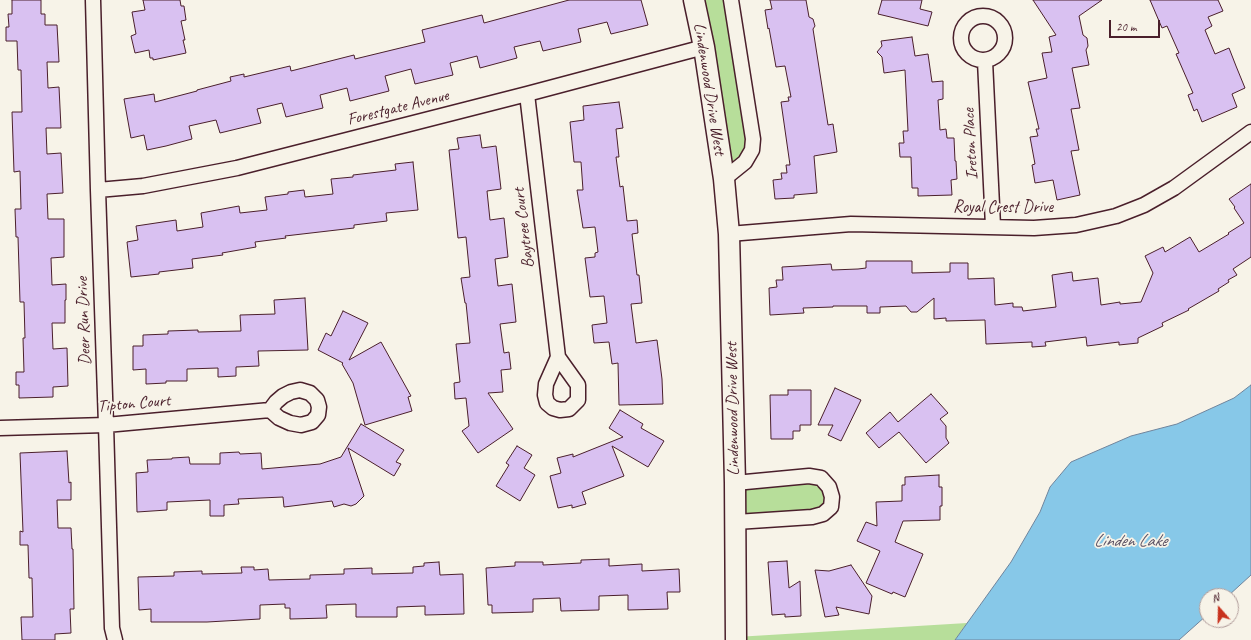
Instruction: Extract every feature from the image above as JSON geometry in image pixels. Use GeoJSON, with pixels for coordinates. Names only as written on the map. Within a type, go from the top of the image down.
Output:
{"type":"FeatureCollection","features":[{"type":"Feature","properties":{"kind":"street","name":"Deer Run Drive"},"geometry":{"type":"LineString","coordinates":[[93,0],[112,628],[115,640]]}},
{"type":"Feature","properties":{"kind":"street","name":"Lindenwood Drive West"},"geometry":{"type":"LineString","coordinates":[[694,0],[704,47],[724,179],[729,234],[736,522],[736,640]]}},
{"type":"Feature","properties":{"kind":"street","name":"Lindenwood Drive West"},"geometry":{"type":"LineString","coordinates":[[724,179],[745,162],[752,150],[753,139],[731,0]]}},
{"type":"Feature","properties":{"kind":"street","name":"Forestgate Avenue"},"geometry":{"type":"LineString","coordinates":[[98,190],[143,186],[237,168],[704,47]]}},
{"type":"Feature","properties":{"kind":"street","name":"Ireton Place"},"geometry":{"type":"LineString","coordinates":[[985,60],[993,226]]}},
{"type":"Feature","properties":{"kind":"street","name":"Baytree Court"},"geometry":{"type":"LineString","coordinates":[[526,94],[558,357]]}},
{"type":"Feature","properties":{"kind":"street","name":"Royal Crest Drive"},"geometry":{"type":"LineString","coordinates":[[729,234],[851,224],[1034,228],[1076,225],[1116,216],[1144,204],[1174,188],[1251,132]]}},
{"type":"Feature","properties":{"kind":"street","name":"Tipton Court"},"geometry":{"type":"LineString","coordinates":[[0,428],[106,425],[270,410]]}},
{"type":"Feature","properties":{"kind":"street"},"geometry":{"type":"LineString","coordinates":[[735,482],[759,482],[810,476],[821,478],[829,487],[832,497],[831,507],[823,514],[817,516],[736,522]]}},
{"type":"Feature","properties":{"kind":"green space"},"geometry":{"type":"Polygon","coordinates":[[[694,0],[731,0],[752,150],[724,179],[694,0]]]}},
{"type":"Feature","properties":{"kind":"green space"},"geometry":{"type":"Polygon","coordinates":[[[821,478],[831,507],[736,522],[735,483],[821,478]]]}},
{"type":"Feature","properties":{"kind":"green space"},"geometry":{"type":"Polygon","coordinates":[[[967,623],[955,640],[736,640],[736,637],[967,623]]]}},
{"type":"Feature","properties":{"kind":"water","name":"Linden Lake"},"geometry":{"type":"Polygon","coordinates":[[[1251,385],[1251,575],[1237,588],[1199,588],[1199,622],[1179,640],[955,640],[1011,562],[1040,512],[1050,487],[1071,462],[1131,436],[1177,424],[1234,398],[1251,385]]]}},
{"type":"Feature","properties":{"kind":"building"},"geometry":{"type":"Polygon","coordinates":[[[12,0],[41,0],[41,14],[45,14],[45,25],[57,25],[59,62],[47,62],[48,88],[59,87],[61,128],[46,128],[47,154],[61,153],[63,193],[47,194],[48,219],[64,219],[64,257],[51,258],[52,285],[66,284],[65,323],[52,323],[53,349],[67,348],[68,386],[53,387],[53,397],[19,398],[19,385],[16,385],[16,372],[24,372],[23,338],[25,338],[24,302],[20,302],[18,237],[16,237],[15,209],[21,209],[20,171],[14,172],[12,112],[22,112],[21,70],[18,70],[17,41],[6,41],[6,27],[9,27],[8,14],[12,14],[12,0]]]}},
{"type":"Feature","properties":{"kind":"building"},"geometry":{"type":"Polygon","coordinates":[[[143,0],[180,0],[181,6],[184,6],[186,20],[181,21],[186,53],[153,60],[153,58],[150,58],[149,50],[135,53],[131,36],[136,34],[132,12],[145,10],[143,0]]]}},
{"type":"Feature","properties":{"kind":"building"},"geometry":{"type":"Polygon","coordinates":[[[569,0],[641,0],[648,25],[611,34],[607,22],[578,29],[581,42],[543,51],[540,41],[514,47],[517,58],[480,68],[477,56],[450,63],[453,75],[415,84],[411,69],[385,76],[389,91],[350,101],[347,88],[320,95],[323,108],[286,117],[282,103],[257,109],[261,123],[220,133],[216,120],[189,126],[192,139],[166,146],[147,150],[144,135],[131,138],[124,99],[154,94],[155,102],[231,81],[230,77],[244,74],[244,77],[290,66],[291,71],[354,55],[355,59],[425,42],[422,30],[482,15],[484,23],[569,0]]]}},
{"type":"Feature","properties":{"kind":"building"},"geometry":{"type":"Polygon","coordinates":[[[770,0],[806,0],[809,17],[813,19],[815,26],[813,29],[828,125],[833,124],[837,152],[814,156],[817,193],[794,195],[794,198],[775,199],[773,180],[782,179],[781,173],[787,173],[786,165],[790,165],[781,102],[789,101],[788,97],[791,97],[785,66],[776,67],[765,10],[772,9],[770,0]]]}},
{"type":"Feature","properties":{"kind":"building"},"geometry":{"type":"Polygon","coordinates":[[[882,0],[922,0],[920,9],[932,12],[928,26],[878,14],[882,0]]]}},
{"type":"Feature","properties":{"kind":"building"},"geometry":{"type":"Polygon","coordinates":[[[1033,0],[1102,0],[1079,16],[1083,35],[1087,38],[1088,46],[1086,50],[1089,65],[1072,68],[1080,108],[1071,109],[1079,150],[1071,151],[1080,195],[1057,200],[1053,180],[1035,183],[1032,165],[1035,164],[1030,137],[1038,136],[1036,129],[1039,129],[1028,82],[1047,78],[1042,53],[1052,52],[1049,37],[1056,35],[1033,0]]]}},
{"type":"Feature","properties":{"kind":"building"},"geometry":{"type":"Polygon","coordinates":[[[1150,0],[1218,0],[1223,11],[1208,17],[1212,26],[1205,30],[1215,54],[1229,48],[1245,88],[1232,94],[1237,107],[1202,122],[1197,109],[1194,111],[1188,95],[1193,93],[1176,54],[1179,53],[1167,26],[1162,28],[1150,0]]]}},
{"type":"Feature","properties":{"kind":"building"},"geometry":{"type":"Polygon","coordinates":[[[912,37],[915,56],[928,54],[932,82],[943,81],[943,99],[938,100],[940,130],[946,129],[947,138],[954,138],[957,179],[951,180],[952,195],[918,196],[918,188],[912,188],[911,157],[900,157],[899,143],[904,143],[903,131],[908,131],[905,70],[884,73],[882,57],[877,52],[882,46],[881,41],[912,37]]]}},
{"type":"Feature","properties":{"kind":"building"},"geometry":{"type":"Polygon","coordinates":[[[619,102],[623,128],[616,129],[619,157],[616,157],[620,187],[623,186],[627,221],[637,220],[638,233],[632,234],[642,303],[631,304],[636,343],[657,340],[662,379],[663,404],[619,405],[618,363],[612,364],[609,342],[594,343],[592,325],[607,323],[604,296],[590,297],[585,258],[595,257],[595,253],[598,252],[595,227],[583,228],[577,190],[583,190],[581,162],[574,162],[570,122],[584,120],[583,106],[619,102]]]}},
{"type":"Feature","properties":{"kind":"building"},"geometry":{"type":"Polygon","coordinates":[[[480,135],[482,148],[496,146],[501,189],[487,191],[490,220],[504,218],[508,257],[495,259],[498,286],[512,284],[516,322],[500,324],[504,353],[509,352],[511,369],[501,370],[503,392],[488,393],[513,429],[478,453],[462,431],[469,426],[466,398],[455,399],[454,383],[460,382],[456,344],[470,343],[466,303],[461,278],[470,277],[466,237],[458,238],[449,150],[459,149],[457,138],[480,135]]]}},
{"type":"Feature","properties":{"kind":"building"},"geometry":{"type":"Polygon","coordinates":[[[413,162],[418,210],[386,213],[387,221],[354,225],[354,228],[285,236],[286,238],[255,242],[256,247],[222,253],[223,255],[192,259],[193,268],[131,277],[127,242],[138,240],[136,226],[176,220],[177,231],[203,227],[201,213],[239,206],[240,213],[267,210],[265,197],[304,190],[305,197],[333,194],[331,179],[396,170],[395,164],[413,162]]]}},
{"type":"Feature","properties":{"kind":"building"},"geometry":{"type":"Polygon","coordinates":[[[1251,184],[1251,257],[1233,269],[1237,275],[1228,280],[1229,282],[1218,289],[1219,291],[1188,309],[1189,310],[1162,323],[1163,326],[1138,338],[1138,343],[1119,345],[1119,342],[1087,346],[1086,337],[1045,342],[1046,346],[1032,347],[1032,342],[986,344],[985,320],[946,321],[946,318],[934,319],[934,298],[917,312],[911,312],[906,306],[880,307],[880,313],[867,313],[867,306],[833,306],[803,308],[804,313],[770,315],[769,288],[777,287],[776,280],[783,280],[782,267],[831,264],[832,270],[858,269],[866,268],[866,261],[912,261],[912,273],[950,272],[950,263],[968,263],[968,279],[994,278],[995,305],[1013,303],[1013,307],[1022,307],[1023,311],[1056,307],[1052,275],[1072,272],[1073,281],[1098,278],[1101,305],[1120,302],[1120,304],[1141,302],[1153,273],[1145,256],[1163,247],[1165,252],[1190,237],[1199,252],[1229,234],[1228,233],[1244,223],[1229,199],[1251,184]]]}},
{"type":"Feature","properties":{"kind":"building"},"geometry":{"type":"Polygon","coordinates":[[[305,298],[308,350],[258,351],[259,366],[236,367],[236,376],[218,377],[218,368],[187,369],[187,381],[166,381],[166,383],[146,384],[146,369],[133,370],[133,346],[143,346],[143,335],[168,334],[168,331],[241,331],[240,315],[275,314],[274,300],[305,298]]]}},
{"type":"Feature","properties":{"kind":"building"},"geometry":{"type":"Polygon","coordinates":[[[343,311],[368,323],[349,360],[381,342],[411,396],[408,397],[412,411],[365,425],[353,383],[342,364],[343,363],[318,350],[326,333],[331,336],[343,311]]]}},
{"type":"Feature","properties":{"kind":"building"},"geometry":{"type":"Polygon","coordinates":[[[835,388],[861,400],[841,441],[828,435],[833,425],[818,425],[835,388]]]}},
{"type":"Feature","properties":{"kind":"building"},"geometry":{"type":"Polygon","coordinates":[[[788,390],[811,390],[811,425],[800,425],[800,431],[793,431],[793,439],[771,439],[770,395],[788,395],[788,390]]]}},
{"type":"Feature","properties":{"kind":"building"},"geometry":{"type":"Polygon","coordinates":[[[931,394],[948,413],[940,419],[946,426],[946,438],[949,443],[926,463],[899,432],[879,448],[866,433],[890,412],[898,422],[931,394]]]}},
{"type":"Feature","properties":{"kind":"building"},"geometry":{"type":"Polygon","coordinates":[[[620,410],[643,424],[641,428],[664,441],[648,467],[612,446],[624,476],[582,492],[586,504],[572,508],[572,505],[558,508],[550,476],[561,473],[557,458],[573,454],[573,457],[623,437],[609,428],[620,410]]]}},
{"type":"Feature","properties":{"kind":"building"},"geometry":{"type":"Polygon","coordinates":[[[361,424],[404,450],[396,462],[401,464],[394,476],[348,448],[364,496],[356,504],[351,506],[344,504],[334,507],[332,501],[284,507],[283,497],[238,499],[239,504],[224,505],[224,516],[210,516],[210,500],[167,502],[167,510],[137,512],[136,473],[148,472],[147,460],[189,457],[190,464],[220,464],[220,453],[239,452],[240,454],[261,453],[262,469],[320,464],[341,457],[361,424]]]}},
{"type":"Feature","properties":{"kind":"building"},"geometry":{"type":"Polygon","coordinates":[[[517,446],[532,455],[524,468],[535,475],[520,501],[496,486],[509,465],[506,463],[517,446]]]}},
{"type":"Feature","properties":{"kind":"building"},"geometry":{"type":"Polygon","coordinates":[[[67,451],[69,483],[71,482],[71,500],[57,500],[58,528],[71,528],[73,549],[74,609],[70,609],[71,633],[55,634],[55,640],[22,640],[21,617],[33,617],[32,578],[29,578],[28,545],[20,545],[20,531],[23,532],[20,453],[67,451]]]}},
{"type":"Feature","properties":{"kind":"building"},"geometry":{"type":"Polygon","coordinates":[[[939,475],[939,487],[942,487],[940,520],[903,521],[895,542],[923,554],[905,597],[893,592],[892,594],[866,583],[880,551],[857,541],[866,522],[877,526],[876,502],[902,501],[902,485],[905,485],[905,477],[939,475]]]}},
{"type":"Feature","properties":{"kind":"building"},"geometry":{"type":"Polygon","coordinates":[[[609,559],[609,566],[642,564],[642,571],[679,569],[680,592],[667,592],[668,609],[628,610],[628,595],[599,596],[599,610],[561,611],[560,598],[533,599],[533,612],[492,613],[492,605],[488,605],[486,568],[515,566],[515,562],[543,562],[543,565],[581,563],[581,560],[609,559]]]}},
{"type":"Feature","properties":{"kind":"building"},"geometry":{"type":"Polygon","coordinates":[[[787,561],[789,588],[800,581],[801,616],[785,617],[785,614],[772,615],[768,562],[787,561]]]}},
{"type":"Feature","properties":{"kind":"building"},"geometry":{"type":"Polygon","coordinates":[[[439,562],[440,575],[463,574],[464,614],[425,615],[425,606],[397,607],[397,617],[356,617],[356,604],[326,605],[327,618],[290,619],[290,608],[285,608],[285,604],[260,605],[260,619],[207,622],[151,622],[151,609],[139,610],[138,577],[174,576],[174,572],[202,571],[202,574],[242,573],[241,567],[254,567],[254,570],[268,569],[269,580],[310,579],[310,575],[344,574],[344,569],[372,568],[372,574],[413,573],[413,567],[424,566],[424,563],[439,562]]]}},
{"type":"Feature","properties":{"kind":"building"},"geometry":{"type":"Polygon","coordinates":[[[851,565],[872,596],[869,614],[836,607],[839,615],[825,617],[815,570],[829,571],[851,565]]]}}]}
